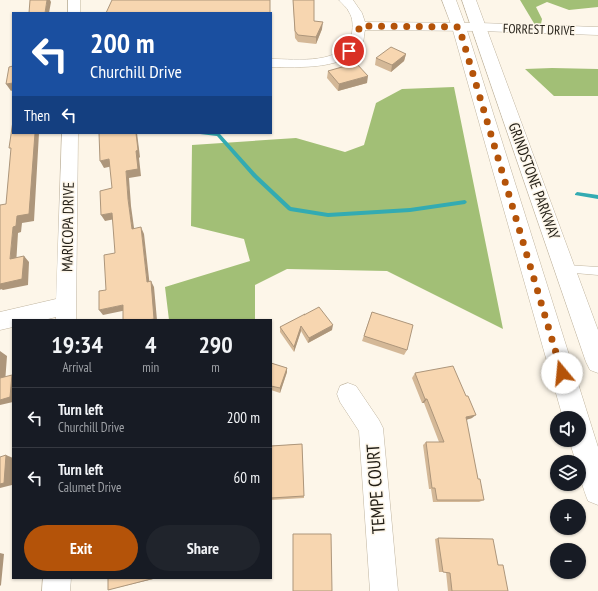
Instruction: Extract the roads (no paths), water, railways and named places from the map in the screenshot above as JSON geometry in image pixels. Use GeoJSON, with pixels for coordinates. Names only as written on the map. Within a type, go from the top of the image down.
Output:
{"type":"FeatureCollection","features":[{"type":"Feature","properties":{"kind":"main road","name":"GRINDSTONE PARKWAY"},"geometry":{"type":"LineString","coordinates":[[449,0],[459,27],[574,411]]}},
{"type":"Feature","properties":{"kind":"main road","name":"GRINDSTONE PARKWAY"},"geometry":{"type":"LineString","coordinates":[[469,0],[598,362]]}},
{"type":"Feature","properties":{"kind":"main road"},"geometry":{"type":"LineString","coordinates":[[585,447],[598,491]]}},
{"type":"Feature","properties":{"kind":"street"},"geometry":{"type":"LineString","coordinates":[[74,0],[74,12]]}},
{"type":"Feature","properties":{"kind":"street"},"geometry":{"type":"LineString","coordinates":[[272,63],[315,63],[342,56],[355,45],[359,37],[357,12],[352,5],[345,0]]}},
{"type":"Feature","properties":{"kind":"street","name":"FORREST DRIVE"},"geometry":{"type":"LineString","coordinates":[[359,26],[479,27],[598,31]]}},
{"type":"Feature","properties":{"kind":"street","name":"MARICOPA DRIVE"},"geometry":{"type":"LineString","coordinates":[[66,313],[70,134]]}},
{"type":"Feature","properties":{"kind":"street"},"geometry":{"type":"LineString","coordinates":[[16,319],[66,313]]}},
{"type":"Feature","properties":{"kind":"street"},"geometry":{"type":"LineString","coordinates":[[0,321],[12,320]]}},
{"type":"Feature","properties":{"kind":"street","name":"TEMPE COURT"},"geometry":{"type":"LineString","coordinates":[[348,394],[371,428],[384,591]]}},
{"type":"Feature","properties":{"kind":"street"},"geometry":{"type":"LineString","coordinates":[[56,591],[57,579]]}},
{"type":"Feature","properties":{"kind":"lane"},"geometry":{"type":"LineString","coordinates":[[566,269],[598,271]]}},
{"type":"Feature","properties":{"kind":"waterway"},"geometry":{"type":"LineString","coordinates":[[209,134],[218,135],[255,176],[290,209],[328,215],[410,210],[465,202]]}},
{"type":"Feature","properties":{"kind":"waterway"},"geometry":{"type":"LineString","coordinates":[[577,194],[598,197]]}}]}
